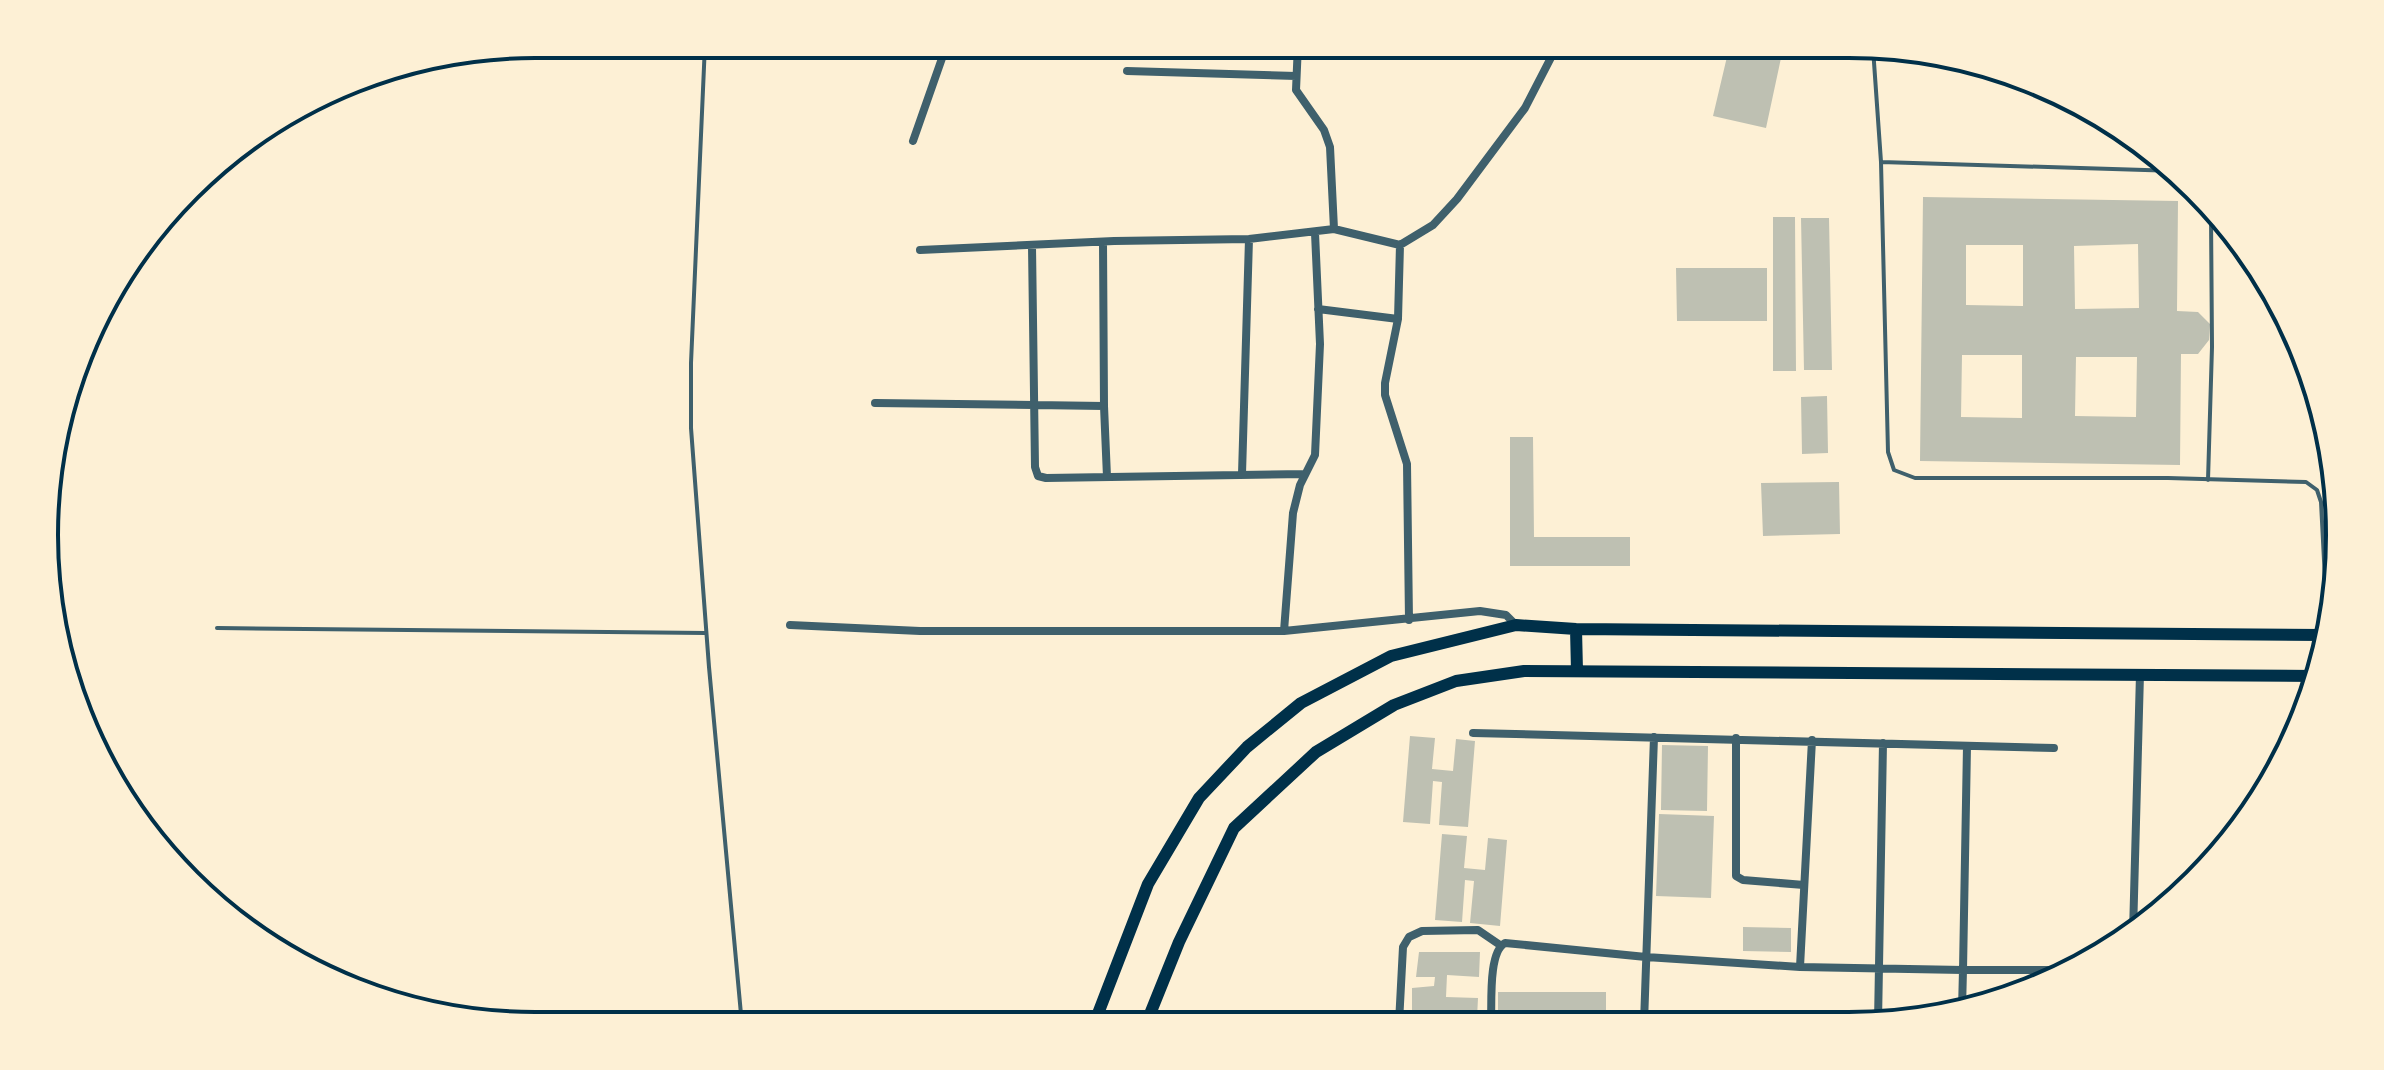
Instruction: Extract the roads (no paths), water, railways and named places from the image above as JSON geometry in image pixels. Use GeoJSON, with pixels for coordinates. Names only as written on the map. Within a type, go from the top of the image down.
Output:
{"type":"FeatureCollection","features":[{"type":"Feature","properties":{"kind":"main road"},"geometry":{"type":"LineString","coordinates":[[1099,1012],[1148,884],[1199,798],[1247,747],[1301,703],[1391,656],[1516,625],[1576,629],[2315,635]]}},
{"type":"Feature","properties":{"kind":"main road"},"geometry":{"type":"LineString","coordinates":[[1576,629],[1577,671]]}},
{"type":"Feature","properties":{"kind":"main road"},"geometry":{"type":"LineString","coordinates":[[1151,1012],[1179,942],[1234,828],[1316,752],[1394,705],[1456,681],[1524,671],[2305,676]]}},
{"type":"Feature","properties":{"kind":"street"},"geometry":{"type":"LineString","coordinates":[[913,141],[942,58]]}},
{"type":"Feature","properties":{"kind":"street"},"geometry":{"type":"LineString","coordinates":[[1297,58],[1295,86],[1298,96],[1324,130],[1330,147],[1334,229]]}},
{"type":"Feature","properties":{"kind":"street"},"geometry":{"type":"LineString","coordinates":[[920,250],[1249,239],[1334,229],[1400,245],[1433,225],[1457,199],[1525,108],[1551,58]]}},
{"type":"Feature","properties":{"kind":"street"},"geometry":{"type":"LineString","coordinates":[[1127,71],[1214,76],[1296,76]]}},
{"type":"Feature","properties":{"kind":"street"},"geometry":{"type":"LineString","coordinates":[[1284,631],[1293,513],[1305,474],[1315,455],[1320,344],[1315,233]]}},
{"type":"Feature","properties":{"kind":"street"},"geometry":{"type":"LineString","coordinates":[[1242,474],[1249,239]]}},
{"type":"Feature","properties":{"kind":"street"},"geometry":{"type":"LineString","coordinates":[[1103,242],[1107,477]]}},
{"type":"Feature","properties":{"kind":"street"},"geometry":{"type":"LineString","coordinates":[[1400,245],[1398,319],[1385,395],[1407,464],[1409,620]]}},
{"type":"Feature","properties":{"kind":"street"},"geometry":{"type":"LineString","coordinates":[[1032,246],[1035,467],[1038,476],[1305,474]]}},
{"type":"Feature","properties":{"kind":"street"},"geometry":{"type":"LineString","coordinates":[[1318,309],[1398,319]]}},
{"type":"Feature","properties":{"kind":"street"},"geometry":{"type":"LineString","coordinates":[[875,403],[1104,406]]}},
{"type":"Feature","properties":{"kind":"street"},"geometry":{"type":"LineString","coordinates":[[790,625],[920,631],[1284,631],[1480,611],[1506,615],[1516,625]]}},
{"type":"Feature","properties":{"kind":"street"},"geometry":{"type":"LineString","coordinates":[[2133,917],[2140,674]]}},
{"type":"Feature","properties":{"kind":"street"},"geometry":{"type":"LineString","coordinates":[[1473,733],[2054,748]]}},
{"type":"Feature","properties":{"kind":"street"},"geometry":{"type":"LineString","coordinates":[[1644,1012],[1654,737]]}},
{"type":"Feature","properties":{"kind":"street"},"geometry":{"type":"LineString","coordinates":[[1736,738],[1736,876],[1743,880],[1804,885]]}},
{"type":"Feature","properties":{"kind":"street"},"geometry":{"type":"LineString","coordinates":[[1800,967],[1812,740]]}},
{"type":"Feature","properties":{"kind":"street"},"geometry":{"type":"LineString","coordinates":[[1878,1011],[1883,743]]}},
{"type":"Feature","properties":{"kind":"street"},"geometry":{"type":"LineString","coordinates":[[1962,998],[1967,746]]}},
{"type":"Feature","properties":{"kind":"street"},"geometry":{"type":"LineString","coordinates":[[1400,1012],[1403,947],[1409,937],[1422,931],[1478,930],[1500,945],[1512,942],[1646,957],[1800,967],[2045,970]]}},
{"type":"Feature","properties":{"kind":"street"},"geometry":{"type":"LineString","coordinates":[[1492,1012],[1495,955],[1500,945]]}},
{"type":"Feature","properties":{"kind":"lane"},"geometry":{"type":"LineString","coordinates":[[704,58],[691,428],[706,633],[741,1012]]}},
{"type":"Feature","properties":{"kind":"lane"},"geometry":{"type":"LineString","coordinates":[[1874,59],[1881,162],[1888,452],[1894,470],[1915,478],[2306,482],[2313,485],[2321,502],[2325,571]]}},
{"type":"Feature","properties":{"kind":"lane"},"geometry":{"type":"LineString","coordinates":[[1881,162],[2157,170]]}},
{"type":"Feature","properties":{"kind":"lane"},"geometry":{"type":"LineString","coordinates":[[2208,480],[2212,347],[2211,224]]}},
{"type":"Feature","properties":{"kind":"lane"},"geometry":{"type":"LineString","coordinates":[[217,628],[706,633]]}}]}
